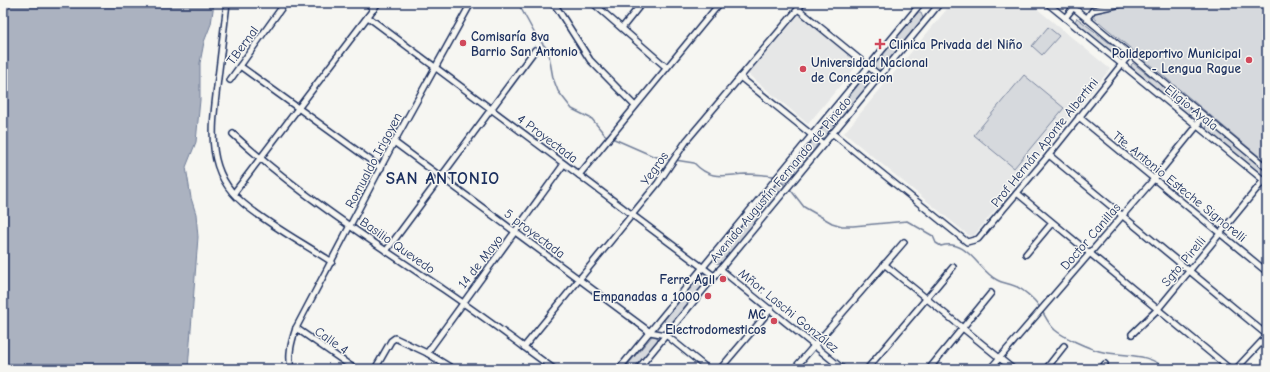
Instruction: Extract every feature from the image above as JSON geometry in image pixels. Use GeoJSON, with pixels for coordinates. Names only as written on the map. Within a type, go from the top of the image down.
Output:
{"type":"FeatureCollection","features":[{"type":"Feature","properties":{"kind":"street"},"geometry":{"type":"LineString","coordinates":[[227,3],[212,138],[217,163],[221,174],[234,193],[254,211],[332,262]]}},
{"type":"Feature","properties":{"kind":"street","name":"T.Bernal"},"geometry":{"type":"LineString","coordinates":[[230,80],[285,3]]}},
{"type":"Feature","properties":{"kind":"street"},"geometry":{"type":"LineString","coordinates":[[367,3],[374,9]]}},
{"type":"Feature","properties":{"kind":"street"},"geometry":{"type":"LineString","coordinates":[[234,193],[378,3]]}},
{"type":"Feature","properties":{"kind":"street","name":"Romualdo Irigoyen"},"geometry":{"type":"LineString","coordinates":[[291,369],[289,359],[290,345],[296,328],[394,142],[471,3]]}},
{"type":"Feature","properties":{"kind":"street"},"geometry":{"type":"LineString","coordinates":[[552,3],[557,8],[590,60],[635,106]]}},
{"type":"Feature","properties":{"kind":"street"},"geometry":{"type":"LineString","coordinates":[[557,8],[562,3]]}},
{"type":"Feature","properties":{"kind":"street"},"geometry":{"type":"LineString","coordinates":[[593,3],[666,67]]}},
{"type":"Feature","properties":{"kind":"street"},"geometry":{"type":"LineString","coordinates":[[622,28],[642,3]]}},
{"type":"Feature","properties":{"kind":"street"},"geometry":{"type":"LineString","coordinates":[[579,175],[720,3]]}},
{"type":"Feature","properties":{"kind":"street","name":"Yegros"},"geometry":{"type":"LineString","coordinates":[[524,347],[632,215],[672,163],[687,140],[803,3]]}},
{"type":"Feature","properties":{"kind":"street","name":"Avenida Augustín Fernando de Pinedo"},"geometry":{"type":"LineString","coordinates":[[619,369],[921,3]]}},
{"type":"Feature","properties":{"kind":"street","name":"Avenida Augustín Fernando de Pinedo"},"geometry":{"type":"LineString","coordinates":[[638,369],[940,3]]}},
{"type":"Feature","properties":{"kind":"street","name":"Eligio Ayala"},"geometry":{"type":"LineString","coordinates":[[1068,3],[1076,5],[1087,18],[1267,168]]}},
{"type":"Feature","properties":{"kind":"street"},"geometry":{"type":"LineString","coordinates":[[1087,18],[1094,10],[1126,3]]}},
{"type":"Feature","properties":{"kind":"street","name":"Eligio Ayala"},"geometry":{"type":"LineString","coordinates":[[1051,4],[1065,18],[1265,182]]}},
{"type":"Feature","properties":{"kind":"street"},"geometry":{"type":"LineString","coordinates":[[1065,18],[1076,5]]}},
{"type":"Feature","properties":{"kind":"street"},"geometry":{"type":"LineString","coordinates":[[798,9],[880,76]]}},
{"type":"Feature","properties":{"kind":"street","name":"4 Proyectada"},"geometry":{"type":"LineString","coordinates":[[368,17],[714,276]]}},
{"type":"Feature","properties":{"kind":"street"},"geometry":{"type":"LineString","coordinates":[[386,251],[535,50]]}},
{"type":"Feature","properties":{"kind":"street","name":"Prof Hernán Aponte Albertini"},"geometry":{"type":"LineString","coordinates":[[832,134],[967,242],[973,242],[978,239],[1049,155],[1130,54]]}},
{"type":"Feature","properties":{"kind":"street"},"geometry":{"type":"LineString","coordinates":[[240,66],[381,168]]}},
{"type":"Feature","properties":{"kind":"street"},"geometry":{"type":"LineString","coordinates":[[740,77],[823,144]]}},
{"type":"Feature","properties":{"kind":"street","name":"Doctor Canillas"},"geometry":{"type":"LineString","coordinates":[[990,369],[1154,179],[1197,126],[1203,115]]}},
{"type":"Feature","properties":{"kind":"street","name":"Tte. Antonio Esteche Signorelli"},"geometry":{"type":"LineString","coordinates":[[1079,116],[1267,272]]}},
{"type":"Feature","properties":{"kind":"street","name":"Basilio Quevedo"},"geometry":{"type":"LineString","coordinates":[[233,134],[260,159],[351,226],[462,302],[554,369]]}},
{"type":"Feature","properties":{"kind":"street","name":"5 proyectada"},"geometry":{"type":"LineString","coordinates":[[394,142],[650,332],[666,335]]}},
{"type":"Feature","properties":{"kind":"street"},"geometry":{"type":"LineString","coordinates":[[1049,155],[1267,335],[1236,369]]}},
{"type":"Feature","properties":{"kind":"street","name":"14 de Mayo"},"geometry":{"type":"LineString","coordinates":[[427,353],[462,302],[516,232],[564,164]]}},
{"type":"Feature","properties":{"kind":"street","name":"Sgto. Pirelli"},"geometry":{"type":"LineString","coordinates":[[1132,334],[1158,309],[1265,182]]}},
{"type":"Feature","properties":{"kind":"street"},"geometry":{"type":"LineString","coordinates":[[1017,192],[1089,254],[1230,369]]}},
{"type":"Feature","properties":{"kind":"street"},"geometry":{"type":"LineString","coordinates":[[1026,254],[1052,223]]}},
{"type":"Feature","properties":{"kind":"street"},"geometry":{"type":"LineString","coordinates":[[794,369],[904,242]]}},
{"type":"Feature","properties":{"kind":"street"},"geometry":{"type":"LineString","coordinates":[[884,264],[1013,369]]}},
{"type":"Feature","properties":{"kind":"street"},"geometry":{"type":"LineString","coordinates":[[867,369],[953,267]]}},
{"type":"Feature","properties":{"kind":"street","name":"Mñor. Laschi González"},"geometry":{"type":"LineString","coordinates":[[720,269],[843,369]]}},
{"type":"Feature","properties":{"kind":"street"},"geometry":{"type":"LineString","coordinates":[[929,369],[991,293]]}},
{"type":"Feature","properties":{"kind":"street"},"geometry":{"type":"LineString","coordinates":[[720,369],[771,309]]}},
{"type":"Feature","properties":{"kind":"street","name":"Calle 4"},"geometry":{"type":"LineString","coordinates":[[296,328],[355,369]]}},
{"type":"Feature","properties":{"kind":"street"},"geometry":{"type":"LineString","coordinates":[[666,335],[708,369]]}},
{"type":"Feature","properties":{"kind":"street"},"geometry":{"type":"LineString","coordinates":[[375,369],[391,341],[395,338],[427,353],[453,369]]}},
{"type":"Feature","properties":{"kind":"street"},"geometry":{"type":"LineString","coordinates":[[1046,369],[1064,346]]}},
{"type":"Feature","properties":{"kind":"shaded area"},"geometry":{"type":"Polygon","coordinates":[[[3,3],[214,3],[211,24],[204,42],[200,63],[200,100],[196,142],[186,167],[191,198],[196,214],[198,237],[188,369],[3,369],[3,3]]]}},
{"type":"Feature","properties":{"kind":"shaded area"},"geometry":{"type":"Polygon","coordinates":[[[952,3],[1030,3],[1110,69],[972,238],[844,133],[952,3]]]}},
{"type":"Feature","properties":{"kind":"shaded area"},"geometry":{"type":"Polygon","coordinates":[[[1143,3],[1267,3],[1267,163],[1092,16],[1093,13],[1099,11],[1143,3]]]}},
{"type":"Feature","properties":{"kind":"shaded area"},"geometry":{"type":"Polygon","coordinates":[[[917,13],[921,13],[923,18],[881,70],[877,70],[874,65],[917,13]]]}},
{"type":"Feature","properties":{"kind":"shaded area","name":"Universidad Nacional de Concepcion"},"geometry":{"type":"Polygon","coordinates":[[[799,14],[859,63],[808,124],[748,74],[799,14]]]}},
{"type":"Feature","properties":{"kind":"shaded area"},"geometry":{"type":"Polygon","coordinates":[[[1077,18],[1120,51],[1120,56],[1115,56],[1076,23],[1075,21],[1077,18]]]}},
{"type":"Feature","properties":{"kind":"shaded area"},"geometry":{"type":"Polygon","coordinates":[[[1048,27],[1059,36],[1042,55],[1032,46],[1048,27]]]}},
{"type":"Feature","properties":{"kind":"shaded area"},"geometry":{"type":"Polygon","coordinates":[[[1133,63],[1192,110],[1192,114],[1188,114],[1132,68],[1131,65],[1133,63]]]}},
{"type":"Feature","properties":{"kind":"shaded area"},"geometry":{"type":"Polygon","coordinates":[[[1024,75],[1064,108],[1014,168],[974,135],[1024,75]]]}},
{"type":"Feature","properties":{"kind":"shaded area"},"geometry":{"type":"Polygon","coordinates":[[[864,77],[868,78],[871,82],[854,103],[850,103],[848,98],[864,77]]]}},
{"type":"Feature","properties":{"kind":"shaded area"},"geometry":{"type":"Polygon","coordinates":[[[841,106],[845,106],[847,111],[824,138],[820,138],[818,133],[841,106]]]}},
{"type":"Feature","properties":{"kind":"shaded area"},"geometry":{"type":"Polygon","coordinates":[[[1207,125],[1211,125],[1267,172],[1267,180],[1206,130],[1207,125]]]}},
{"type":"Feature","properties":{"kind":"shaded area"},"geometry":{"type":"Polygon","coordinates":[[[811,141],[817,142],[816,147],[722,264],[716,263],[716,258],[811,141]]]}},
{"type":"Feature","properties":{"kind":"shaded area"},"geometry":{"type":"Polygon","coordinates":[[[703,273],[708,274],[710,278],[670,325],[666,325],[664,320],[703,273]]]}},
{"type":"Feature","properties":{"kind":"shaded area"},"geometry":{"type":"Polygon","coordinates":[[[653,335],[657,337],[658,341],[634,369],[624,369],[653,335]]]}},
{"type":"Feature","properties":{"kind":"waterway"},"geometry":{"type":"LineString","coordinates":[[518,3],[536,36],[548,50],[553,78],[558,91],[572,109],[592,119],[605,135],[653,156],[671,160]]}},
{"type":"Feature","properties":{"kind":"waterway"},"geometry":{"type":"LineString","coordinates":[[675,160],[694,163],[700,169],[712,175],[718,176],[746,174],[774,176]]}},
{"type":"Feature","properties":{"kind":"waterway"},"geometry":{"type":"LineString","coordinates":[[779,181],[784,184]]}},
{"type":"Feature","properties":{"kind":"waterway"},"geometry":{"type":"LineString","coordinates":[[790,189],[804,207],[832,223],[842,226],[907,221],[933,236],[936,243],[941,246],[950,245],[965,251],[972,256],[990,275],[999,281],[1015,286],[1024,291],[1040,307],[1052,327],[1064,336],[1099,351],[1143,357],[1159,364],[1165,369]]}},
{"type":"Feature","properties":{"kind":"place","name":"Comisaría 8va Barrio San Antonio"},"geometry":{"type":"Point","coordinates":[463,43]}},
{"type":"Feature","properties":{"kind":"place","name":"Clinica Privada del Niño"},"geometry":{"type":"Point","coordinates":[880,44]}},
{"type":"Feature","properties":{"kind":"place","name":"Polideportivo Municipal - Lengua Rague"},"geometry":{"type":"Point","coordinates":[1249,60]}},
{"type":"Feature","properties":{"kind":"place","name":"Universidad Nacional de Concepcion"},"geometry":{"type":"Point","coordinates":[803,69]}},
{"type":"Feature","properties":{"kind":"place","name":"Ferre Agil"},"geometry":{"type":"Point","coordinates":[723,279]}},
{"type":"Feature","properties":{"kind":"place","name":"Empanadas a 1000"},"geometry":{"type":"Point","coordinates":[708,296]}},
{"type":"Feature","properties":{"kind":"place","name":"MC Electrodomesticos"},"geometry":{"type":"Point","coordinates":[774,321]}},
{"type":"Feature","properties":{"kind":"district","name":"SAN ANTONIO"},"geometry":{"type":"Point","coordinates":[443,178]}}]}
